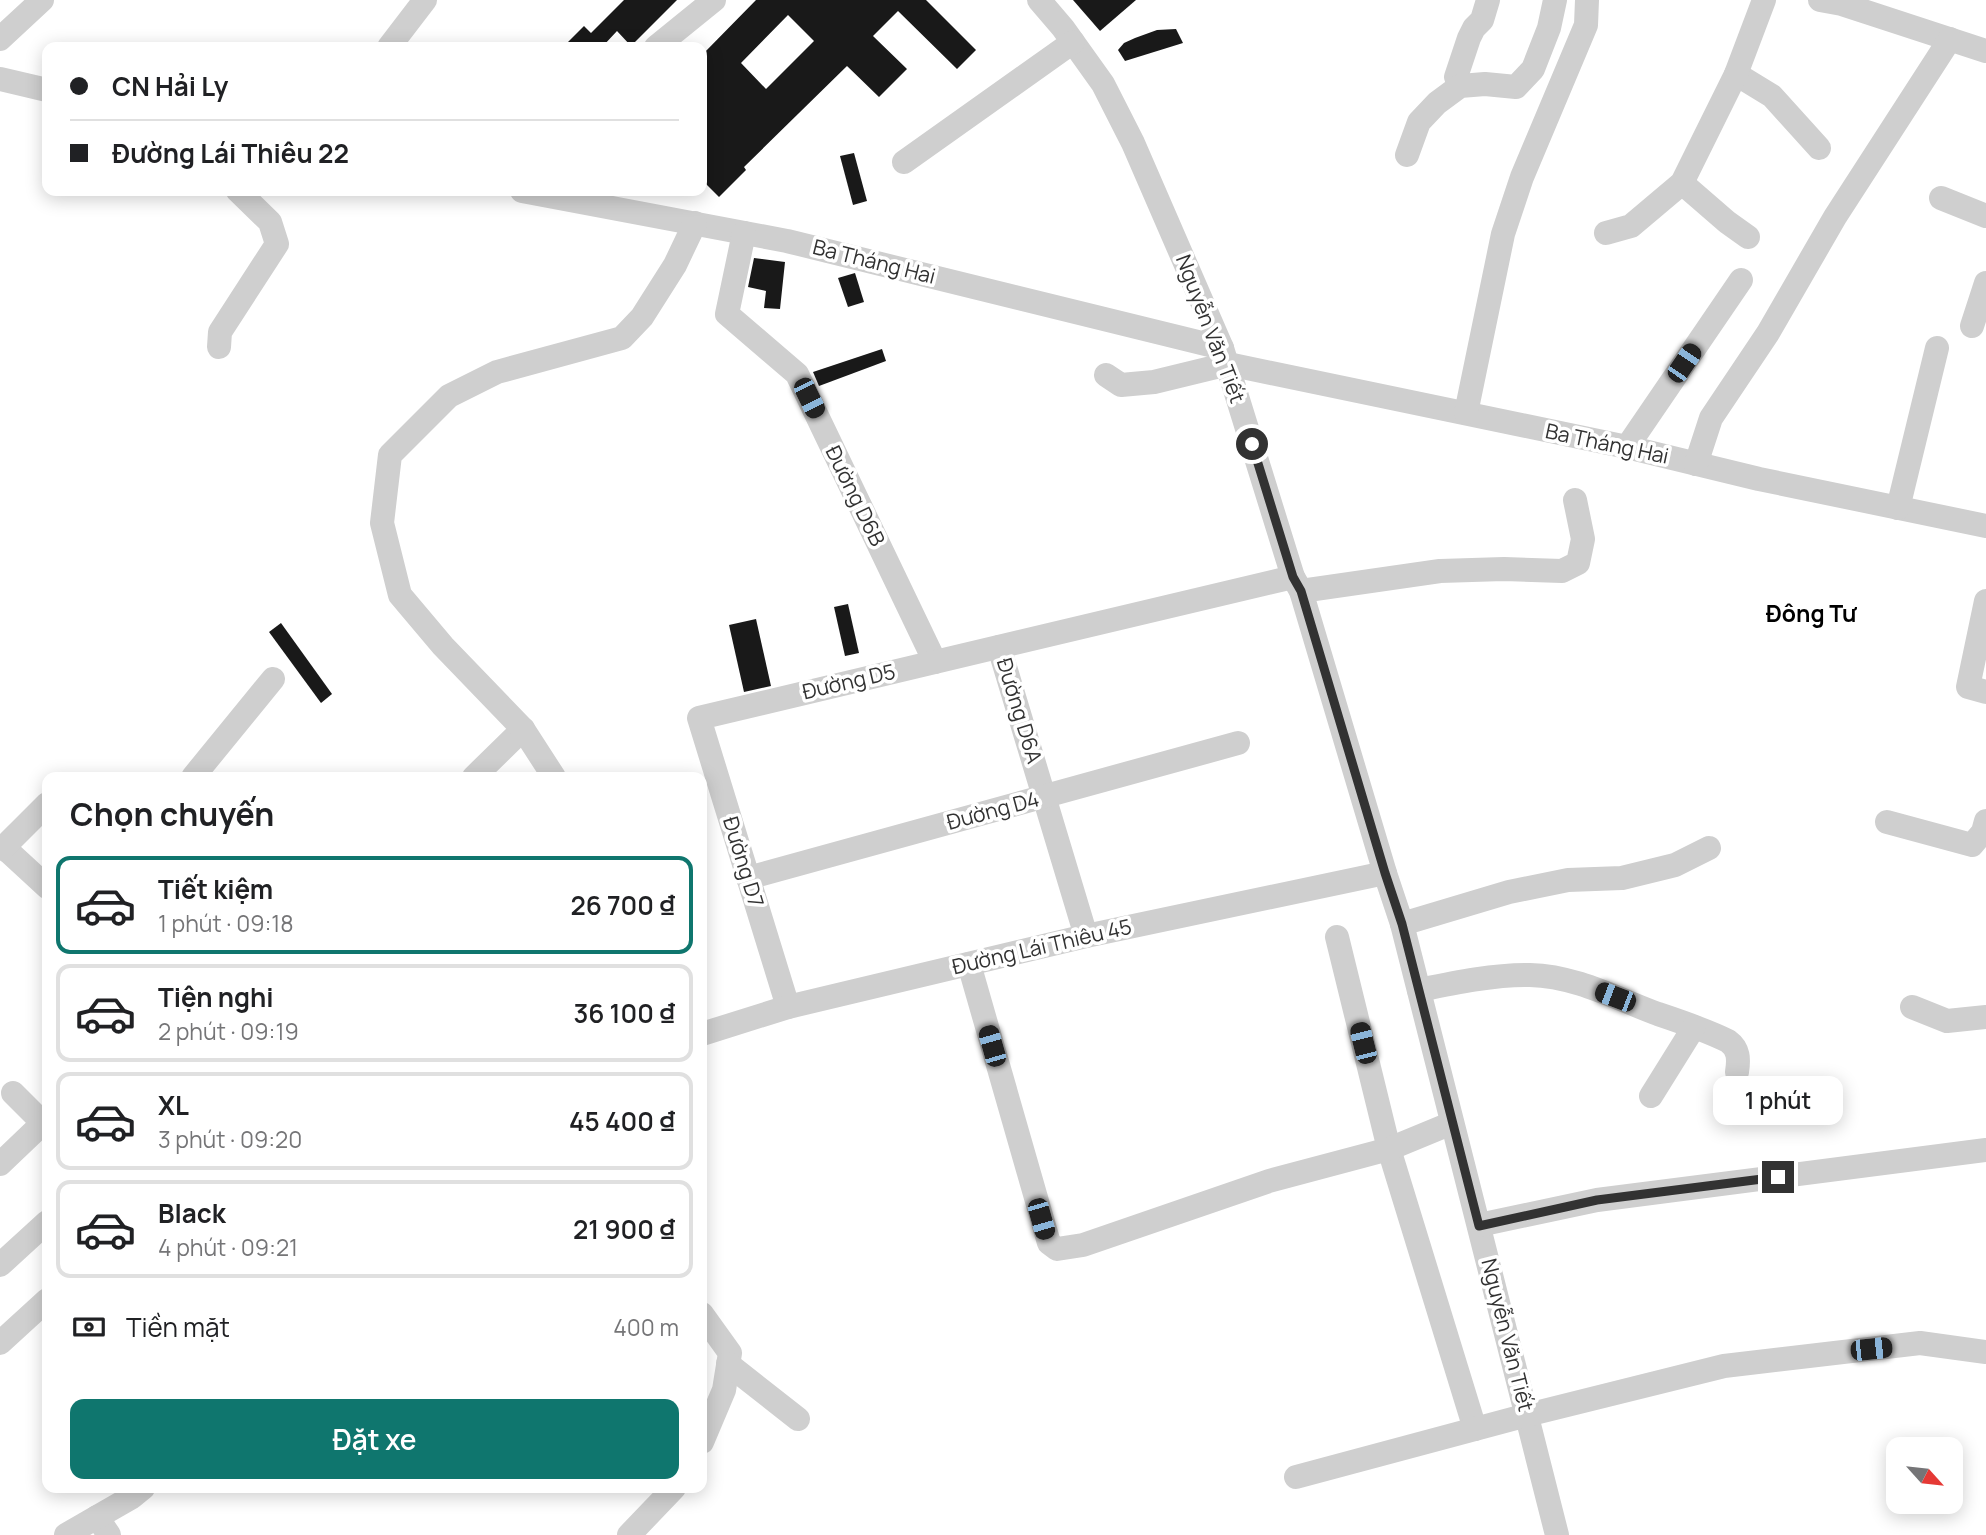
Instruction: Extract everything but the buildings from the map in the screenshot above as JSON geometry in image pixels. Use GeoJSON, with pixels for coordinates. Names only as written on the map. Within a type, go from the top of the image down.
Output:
{"type":"FeatureCollection","features":[{"type":"Feature","properties":{"kind":"street"},"geometry":{"type":"LineString","coordinates":[[0,39],[42,0]]}},
{"type":"Feature","properties":{"kind":"street"},"geometry":{"type":"LineString","coordinates":[[392,42],[425,0]]}},
{"type":"Feature","properties":{"kind":"street"},"geometry":{"type":"LineString","coordinates":[[662,42],[714,0]]}},
{"type":"Feature","properties":{"kind":"street","name":"Nguyễn Văn Tiết"},"geometry":{"type":"LineString","coordinates":[[1039,0],[1103,84],[1133,143],[1225,356],[1402,924],[1557,1535]]}},
{"type":"Feature","properties":{"kind":"street"},"geometry":{"type":"LineString","coordinates":[[1460,86],[1456,77],[1469,38],[1482,20],[1488,0]]}},
{"type":"Feature","properties":{"kind":"street"},"geometry":{"type":"LineString","coordinates":[[1407,155],[1419,122],[1437,103],[1460,86],[1485,84],[1516,87],[1533,69],[1549,28],[1555,0]]}},
{"type":"Feature","properties":{"kind":"street"},"geometry":{"type":"LineString","coordinates":[[1466,413],[1503,234],[1522,177],[1586,25],[1587,0]]}},
{"type":"Feature","properties":{"kind":"street"},"geometry":{"type":"LineString","coordinates":[[1606,233],[1631,226],[1682,183],[1736,74],[1764,0]]}},
{"type":"Feature","properties":{"kind":"street"},"geometry":{"type":"LineString","coordinates":[[1820,0],[1842,4],[1986,51]]}},
{"type":"Feature","properties":{"kind":"street"},"geometry":{"type":"LineString","coordinates":[[1696,464],[1711,418],[1768,333],[1835,218],[1950,39]]}},
{"type":"Feature","properties":{"kind":"street"},"geometry":{"type":"LineString","coordinates":[[904,162],[1073,42]]}},
{"type":"Feature","properties":{"kind":"street"},"geometry":{"type":"LineString","coordinates":[[1736,74],[1772,96],[1819,148]]}},
{"type":"Feature","properties":{"kind":"street"},"geometry":{"type":"LineString","coordinates":[[0,79],[42,89]]}},
{"type":"Feature","properties":{"kind":"street"},"geometry":{"type":"LineString","coordinates":[[1682,183],[1748,237]]}},
{"type":"Feature","properties":{"kind":"street"},"geometry":{"type":"LineString","coordinates":[[219,347],[220,332],[277,244],[270,222],[243,196]]}},
{"type":"Feature","properties":{"kind":"street","name":"Ba Tháng Hai"},"geometry":{"type":"LineString","coordinates":[[551,196],[800,244],[1225,356],[1759,479],[1986,526]]}},
{"type":"Feature","properties":{"kind":"street"},"geometry":{"type":"LineString","coordinates":[[1941,198],[1986,216]]}},
{"type":"Feature","properties":{"kind":"street"},"geometry":{"type":"LineString","coordinates":[[551,772],[523,729],[443,646],[400,595],[382,523],[390,455],[449,396],[497,372],[622,338],[642,317],[675,265],[695,223]]}},
{"type":"Feature","properties":{"kind":"street","name":"Đường D6B"},"geometry":{"type":"LineString","coordinates":[[744,233],[727,314],[797,374],[935,662]]}},
{"type":"Feature","properties":{"kind":"street"},"geometry":{"type":"LineString","coordinates":[[1626,447],[1741,280]]}},
{"type":"Feature","properties":{"kind":"street"},"geometry":{"type":"LineString","coordinates":[[1972,326],[1986,283]]}},
{"type":"Feature","properties":{"kind":"street"},"geometry":{"type":"LineString","coordinates":[[1898,508],[1937,348]]}},
{"type":"Feature","properties":{"kind":"street"},"geometry":{"type":"LineString","coordinates":[[1106,375],[1121,385],[1154,382],[1225,356]]}},
{"type":"Feature","properties":{"kind":"street","name":"Đường D5"},"geometry":{"type":"LineString","coordinates":[[699,718],[999,647],[1297,584],[1440,571],[1562,571],[1578,563],[1583,539],[1575,500]]}},
{"type":"Feature","properties":{"kind":"street"},"geometry":{"type":"LineString","coordinates":[[1986,601],[1968,687],[1986,692]]}},
{"type":"Feature","properties":{"kind":"street","name":"Đường D6A"},"geometry":{"type":"LineString","coordinates":[[999,647],[1086,936]]}},
{"type":"Feature","properties":{"kind":"street"},"geometry":{"type":"LineString","coordinates":[[197,772],[273,679]]}},
{"type":"Feature","properties":{"kind":"street","name":"Đường D7"},"geometry":{"type":"LineString","coordinates":[[699,718],[788,1007]]}},
{"type":"Feature","properties":{"kind":"street"},"geometry":{"type":"LineString","coordinates":[[479,772],[523,729]]}},
{"type":"Feature","properties":{"kind":"street","name":"Đường D4"},"geometry":{"type":"LineString","coordinates":[[748,878],[1238,743]]}},
{"type":"Feature","properties":{"kind":"street"},"geometry":{"type":"LineString","coordinates":[[42,809],[3,852],[42,883]]}},
{"type":"Feature","properties":{"kind":"street"},"geometry":{"type":"LineString","coordinates":[[1887,821],[1972,845],[1983,832],[1986,821]]}},
{"type":"Feature","properties":{"kind":"street"},"geometry":{"type":"LineString","coordinates":[[1402,924],[1510,892],[1568,880],[1622,878],[1675,865],[1709,848]]}},
{"type":"Feature","properties":{"kind":"street","name":"Đường Lái Thiêu 45"},"geometry":{"type":"LineString","coordinates":[[707,1032],[788,1007],[1086,936],[1385,873]]}},
{"type":"Feature","properties":{"kind":"street"},"geometry":{"type":"LineString","coordinates":[[1337,937],[1389,1149],[1475,1429]]}},
{"type":"Feature","properties":{"kind":"street"},"geometry":{"type":"LineString","coordinates":[[969,964],[1049,1243],[1057,1249],[1083,1245],[1269,1181],[1389,1149],[1452,1123]]}},
{"type":"Feature","properties":{"kind":"street"},"geometry":{"type":"LineString","coordinates":[[1419,990],[1528,975],[1584,985],[1719,1036],[1734,1045],[1738,1057],[1737,1073]]}},
{"type":"Feature","properties":{"kind":"street"},"geometry":{"type":"LineString","coordinates":[[1912,1007],[1947,1021],[1986,1017]]}},
{"type":"Feature","properties":{"kind":"street"},"geometry":{"type":"LineString","coordinates":[[1651,1096],[1695,1027]]}},
{"type":"Feature","properties":{"kind":"street"},"geometry":{"type":"LineString","coordinates":[[13,1093],[42,1122]]}},
{"type":"Feature","properties":{"kind":"street"},"geometry":{"type":"LineString","coordinates":[[0,1164],[42,1128]]}},
{"type":"Feature","properties":{"kind":"street"},"geometry":{"type":"LineString","coordinates":[[1479,1226],[1597,1200],[1986,1150]]}},
{"type":"Feature","properties":{"kind":"street"},"geometry":{"type":"LineString","coordinates":[[0,1265],[42,1227]]}},
{"type":"Feature","properties":{"kind":"street"},"geometry":{"type":"LineString","coordinates":[[0,1343],[42,1305]]}},
{"type":"Feature","properties":{"kind":"street"},"geometry":{"type":"LineString","coordinates":[[707,1321],[730,1353],[724,1390],[707,1430]]}},
{"type":"Feature","properties":{"kind":"street"},"geometry":{"type":"LineString","coordinates":[[1296,1477],[1724,1366],[1920,1343],[1986,1352]]}},
{"type":"Feature","properties":{"kind":"street"},"geometry":{"type":"LineString","coordinates":[[728,1364],[798,1419]]}},
{"type":"Feature","properties":{"kind":"street"},"geometry":{"type":"LineString","coordinates":[[66,1535],[103,1526],[137,1493]]}},
{"type":"Feature","properties":{"kind":"street"},"geometry":{"type":"LineString","coordinates":[[629,1535],[669,1493]]}},
{"type":"Feature","properties":{"kind":"district","name":"Đông Tư"},"geometry":{"type":"Point","coordinates":[1811,614]}},
{"type":"Feature","properties":{"kind":"route"},"geometry":{"type":"LineString","coordinates":[[1252,444],[1293,577],[1301,591],[1402,924],[1479,1226],[1597,1200],[1778,1177]]}}]}
